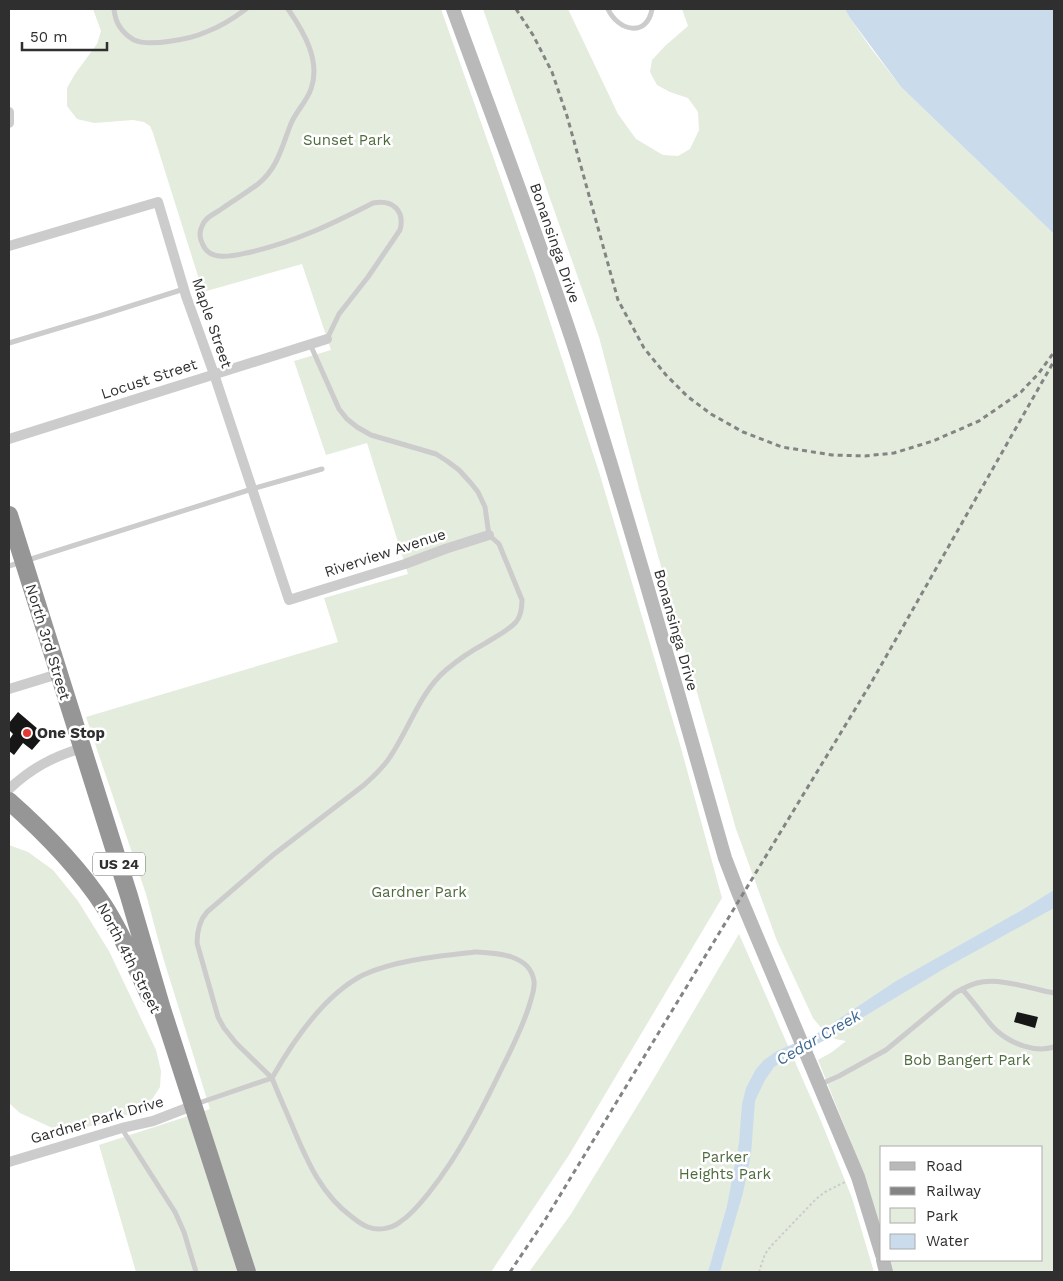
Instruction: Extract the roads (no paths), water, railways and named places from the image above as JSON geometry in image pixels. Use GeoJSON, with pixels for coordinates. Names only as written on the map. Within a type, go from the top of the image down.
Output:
{"type":"FeatureCollection","features":[{"type":"Feature","properties":{"kind":"highway","name":"North 3rd Street"},"geometry":{"type":"LineString","coordinates":[[9,516],[16,564],[58,674],[129,896],[177,1056]]}},
{"type":"Feature","properties":{"kind":"highway","name":"North 4th Street"},"geometry":{"type":"LineString","coordinates":[[9,801],[56,846],[82,875],[104,906],[129,952],[177,1056]]}},
{"type":"Feature","properties":{"kind":"highway","name":"US 24"},"geometry":{"type":"LineString","coordinates":[[177,1056],[247,1272]]}},
{"type":"Feature","properties":{"kind":"street","name":"Bonansinga Drive"},"geometry":{"type":"LineString","coordinates":[[453,9],[546,262],[576,355],[621,499],[726,858],[738,892],[858,1177],[880,1248]]}},
{"type":"Feature","properties":{"kind":"street"},"geometry":{"type":"LineString","coordinates":[[9,112],[9,123]]}},
{"type":"Feature","properties":{"kind":"street","name":"Maple Street"},"geometry":{"type":"LineString","coordinates":[[9,246],[158,202],[184,289],[289,600]]}},
{"type":"Feature","properties":{"kind":"street","name":"Locust Street"},"geometry":{"type":"LineString","coordinates":[[9,439],[327,339]]}},
{"type":"Feature","properties":{"kind":"street","name":"Riverview Avenue"},"geometry":{"type":"LineString","coordinates":[[289,600],[490,536]]}},
{"type":"Feature","properties":{"kind":"street"},"geometry":{"type":"LineString","coordinates":[[9,689],[58,674]]}},
{"type":"Feature","properties":{"kind":"street"},"geometry":{"type":"LineString","coordinates":[[9,789],[20,779],[46,762],[62,754],[82,748]]}},
{"type":"Feature","properties":{"kind":"street","name":"Gardner Park Drive"},"geometry":{"type":"LineString","coordinates":[[9,1162],[122,1128],[153,1121],[192,1106]]}},
{"type":"Feature","properties":{"kind":"lane"},"geometry":{"type":"LineString","coordinates":[[114,9],[114,16],[119,27],[134,40],[140,42],[166,42],[205,33],[246,9]]}},
{"type":"Feature","properties":{"kind":"lane"},"geometry":{"type":"LineString","coordinates":[[288,9],[306,39],[313,59],[314,78],[311,90],[292,122],[279,157],[270,173],[259,184],[205,220],[200,231],[200,238],[208,253],[223,257],[235,256],[300,238],[373,203],[392,204],[401,216],[402,224],[400,230],[368,277],[339,314],[327,339]]}},
{"type":"Feature","properties":{"kind":"lane"},"geometry":{"type":"LineString","coordinates":[[608,9],[615,20],[633,28],[644,24],[650,16],[652,9]]}},
{"type":"Feature","properties":{"kind":"lane"},"geometry":{"type":"LineString","coordinates":[[9,343],[184,289]]}},
{"type":"Feature","properties":{"kind":"lane"},"geometry":{"type":"LineString","coordinates":[[192,1106],[272,1078],[300,1034],[331,998],[362,976],[381,968],[438,956],[475,952],[492,953],[524,962],[532,973],[534,988],[518,1035],[492,1090],[451,1162],[432,1189],[401,1222],[384,1229],[376,1229],[361,1224],[337,1204],[321,1186],[308,1164],[272,1078],[236,1043],[224,1028],[218,1016],[197,943],[199,925],[208,912],[254,871],[364,785],[380,770],[391,757],[422,700],[436,680],[467,655],[507,630],[516,622],[520,615],[522,600],[499,544],[490,536],[486,507],[478,492],[459,470],[436,454],[371,435],[347,419],[339,409],[310,344]]}},
{"type":"Feature","properties":{"kind":"lane"},"geometry":{"type":"LineString","coordinates":[[16,564],[252,489],[322,469]]}},
{"type":"Feature","properties":{"kind":"lane"},"geometry":{"type":"LineString","coordinates":[[818,1085],[839,1076],[886,1050],[956,993],[976,983],[998,981],[1054,994]]}},
{"type":"Feature","properties":{"kind":"lane"},"geometry":{"type":"LineString","coordinates":[[962,989],[996,1030],[1006,1038],[1031,1048],[1043,1049],[1054,1047]]}},
{"type":"Feature","properties":{"kind":"lane"},"geometry":{"type":"LineString","coordinates":[[122,1128],[175,1212],[184,1232],[196,1272]]}},
{"type":"Feature","properties":{"kind":"water"},"geometry":{"type":"Polygon","coordinates":[[[845,9],[1054,9],[1054,234],[901,87],[845,9]]]}},
{"type":"Feature","properties":{"kind":"water","name":"Cedar Creek"},"geometry":{"type":"Polygon","coordinates":[[[1054,890],[1054,908],[947,967],[823,1041],[789,1057],[774,1067],[765,1080],[755,1101],[751,1154],[743,1193],[720,1272],[708,1272],[727,1206],[739,1143],[742,1104],[746,1088],[756,1069],[764,1060],[777,1051],[818,1033],[896,981],[1054,890]]]}},
{"type":"Feature","properties":{"kind":"railway"},"geometry":{"type":"LineString","coordinates":[[516,9],[533,35],[552,72],[567,116],[618,300],[644,348],[666,375],[687,396],[711,414],[743,432],[782,447],[832,455],[865,456],[894,453],[933,441],[979,421],[1021,392],[1039,373],[1054,352]]}},
{"type":"Feature","properties":{"kind":"railway"},"geometry":{"type":"LineString","coordinates":[[510,1272],[545,1220],[871,683],[1054,361]]}},
{"type":"Feature","properties":{"kind":"place","name":"One Stop"},"geometry":{"type":"Point","coordinates":[27,733]}},
{"type":"Feature","properties":{"kind":"park label","name":"Sunset Park"},"geometry":{"type":"Point","coordinates":[347,140]}},
{"type":"Feature","properties":{"kind":"park label","name":"Gardner Park"},"geometry":{"type":"Point","coordinates":[419,892]}},
{"type":"Feature","properties":{"kind":"park label","name":"Bob Bangert Park"},"geometry":{"type":"Point","coordinates":[967,1060]}},
{"type":"Feature","properties":{"kind":"park label","name":"Parker Heights Park"},"geometry":{"type":"Point","coordinates":[725,1166]}}]}
